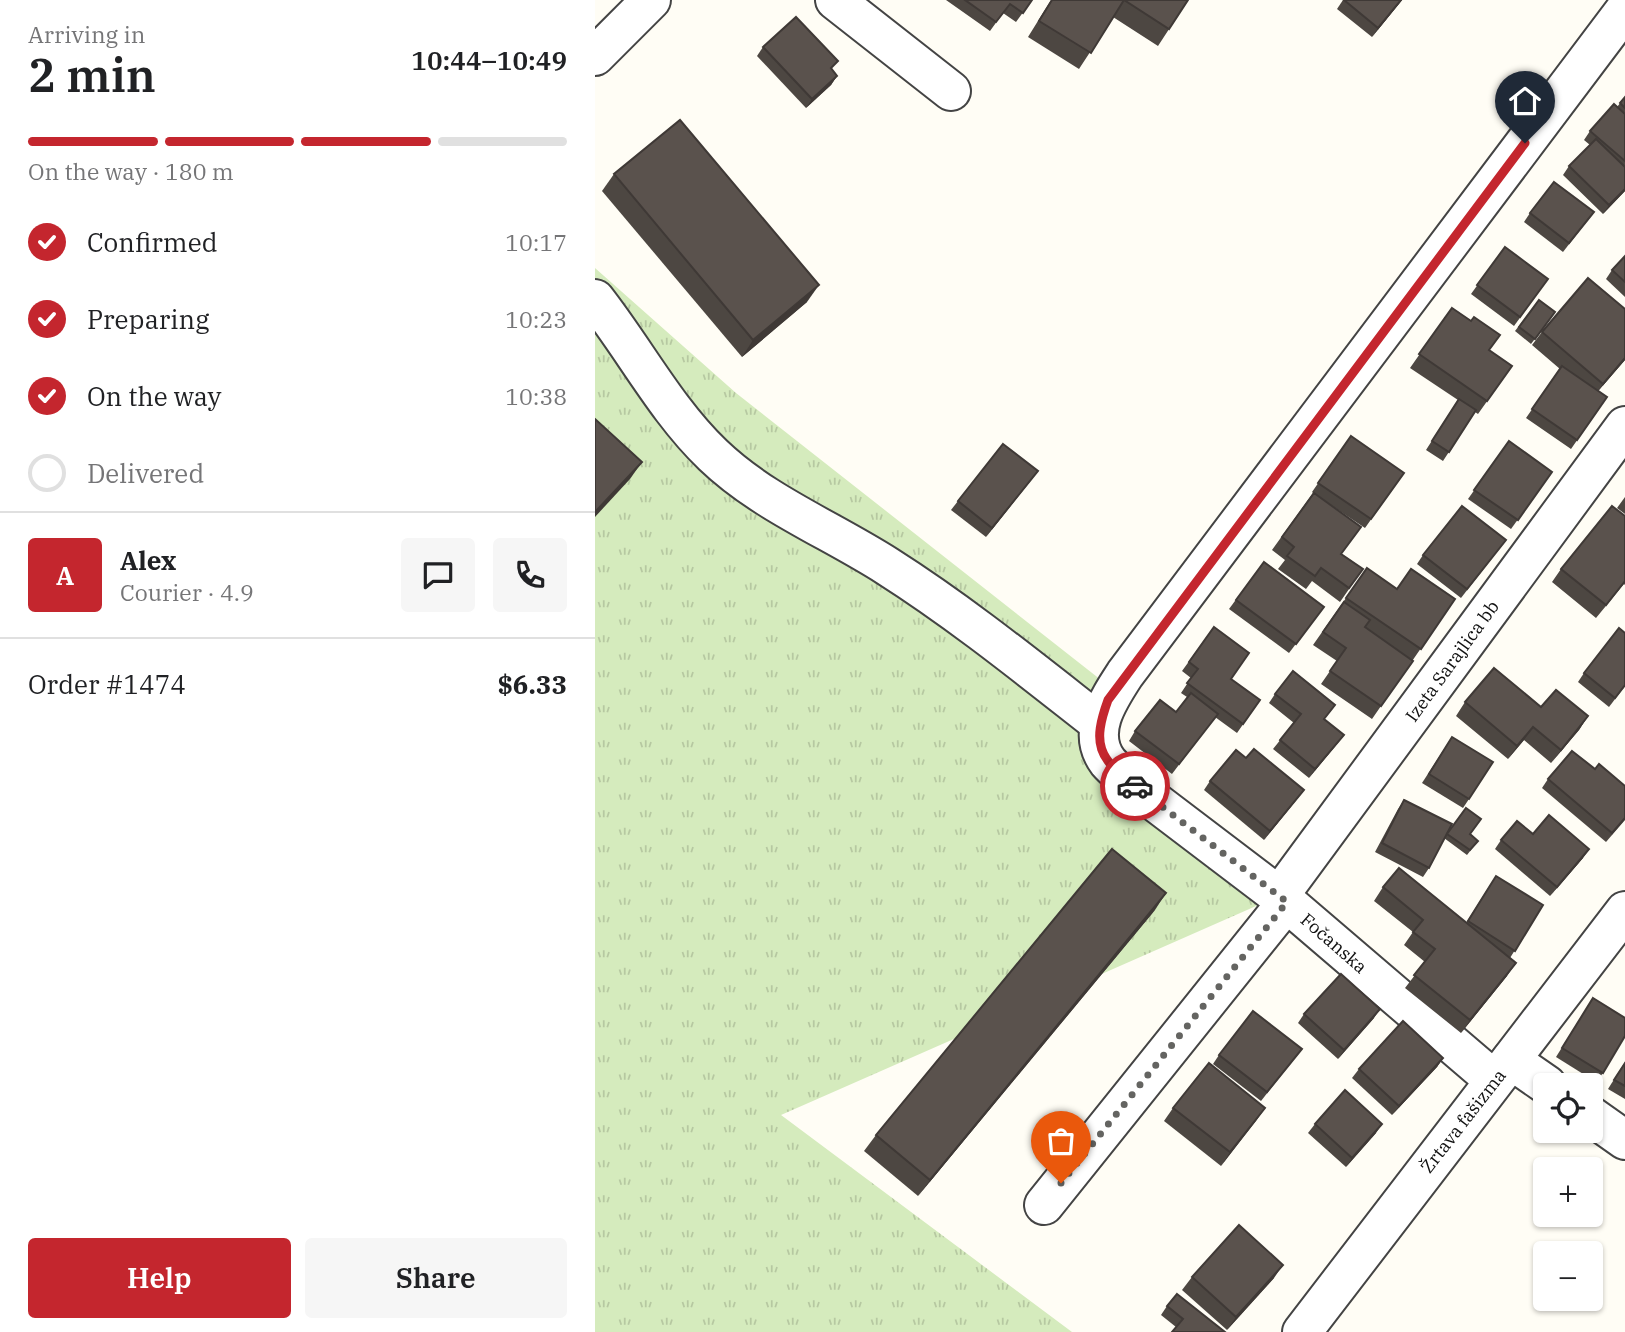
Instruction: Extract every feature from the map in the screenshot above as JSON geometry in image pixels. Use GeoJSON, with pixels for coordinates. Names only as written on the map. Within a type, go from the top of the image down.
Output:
{"type":"FeatureCollection","features":[{"type":"Feature","properties":{"kind":"street"},"geometry":{"type":"LineString","coordinates":[[595,56],[651,0]]}},
{"type":"Feature","properties":{"kind":"street"},"geometry":{"type":"LineString","coordinates":[[835,0],[951,91]]}},
{"type":"Feature","properties":{"kind":"street"},"geometry":{"type":"LineString","coordinates":[[595,299],[669,404],[713,455],[761,494],[886,565],[965,620],[1100,723],[1108,700],[1125,674],[1625,10]]}},
{"type":"Feature","properties":{"kind":"street","name":"Izeta Sarajlica bb"},"geometry":{"type":"LineString","coordinates":[[1044,1205],[1283,899],[1625,426]]}},
{"type":"Feature","properties":{"kind":"street","name":"Fočanska"},"geometry":{"type":"LineString","coordinates":[[1100,723],[1098,741],[1108,761],[1129,782],[1502,1070],[1533,1081]]}},
{"type":"Feature","properties":{"kind":"street","name":"Žrtava fašizma"},"geometry":{"type":"LineString","coordinates":[[1302,1332],[1625,911]]}},
{"type":"Feature","properties":{"kind":"street"},"geometry":{"type":"LineString","coordinates":[[1603,1124],[1625,1140]]}},
{"type":"Feature","properties":{"kind":"green space"},"geometry":{"type":"Polygon","coordinates":[[[595,268],[736,393],[1101,680],[1098,741],[1279,896],[781,1115],[1072,1332],[595,1332],[595,268]]]}},
{"type":"Feature","properties":{"kind":"building"},"geometry":{"type":"Polygon","coordinates":[[[965,0],[1032,0],[1023,13],[1010,4],[996,22],[965,0]]]}},
{"type":"Feature","properties":{"kind":"building"},"geometry":{"type":"Polygon","coordinates":[[[1052,0],[1124,0],[1091,53],[1039,21],[1052,0]]]}},
{"type":"Feature","properties":{"kind":"building"},"geometry":{"type":"Polygon","coordinates":[[[1124,0],[1188,0],[1169,29],[1124,0]]]}},
{"type":"Feature","properties":{"kind":"building"},"geometry":{"type":"Polygon","coordinates":[[[1344,0],[1401,0],[1378,28],[1344,0]]]}},
{"type":"Feature","properties":{"kind":"building"},"geometry":{"type":"Polygon","coordinates":[[[796,17],[838,61],[831,68],[837,76],[812,99],[763,47],[796,17]]]}},
{"type":"Feature","properties":{"kind":"building"},"geometry":{"type":"Polygon","coordinates":[[[1614,104],[1625,114],[1625,161],[1590,131],[1614,104]]]}},
{"type":"Feature","properties":{"kind":"building"},"geometry":{"type":"Polygon","coordinates":[[[680,120],[819,285],[753,340],[614,174],[680,120]]]}},
{"type":"Feature","properties":{"kind":"building"},"geometry":{"type":"Polygon","coordinates":[[[1596,139],[1625,167],[1625,189],[1609,205],[1569,166],[1596,139]]]}},
{"type":"Feature","properties":{"kind":"building"},"geometry":{"type":"Polygon","coordinates":[[[1554,182],[1594,212],[1569,243],[1530,213],[1554,182]]]}},
{"type":"Feature","properties":{"kind":"building"},"geometry":{"type":"Polygon","coordinates":[[[1505,247],[1548,279],[1520,317],[1477,285],[1505,247]]]}},
{"type":"Feature","properties":{"kind":"building"},"geometry":{"type":"Polygon","coordinates":[[[1625,256],[1625,282],[1612,270],[1625,256]]]}},
{"type":"Feature","properties":{"kind":"building"},"geometry":{"type":"Polygon","coordinates":[[[1588,278],[1625,309],[1625,358],[1603,384],[1542,332],[1588,278]]]}},
{"type":"Feature","properties":{"kind":"building"},"geometry":{"type":"Polygon","coordinates":[[[1539,300],[1555,312],[1535,339],[1519,327],[1539,300]]]}},
{"type":"Feature","properties":{"kind":"building"},"geometry":{"type":"Polygon","coordinates":[[[1452,308],[1471,321],[1474,317],[1500,335],[1489,350],[1512,366],[1487,401],[1419,354],[1452,308]]]}},
{"type":"Feature","properties":{"kind":"building"},"geometry":{"type":"Polygon","coordinates":[[[1562,366],[1607,397],[1577,440],[1532,409],[1562,366]]]}},
{"type":"Feature","properties":{"kind":"building"},"geometry":{"type":"Polygon","coordinates":[[[1459,399],[1476,410],[1449,452],[1432,441],[1459,399]]]}},
{"type":"Feature","properties":{"kind":"building"},"geometry":{"type":"Polygon","coordinates":[[[595,419],[642,462],[595,512],[595,419]]]}},
{"type":"Feature","properties":{"kind":"building"},"geometry":{"type":"Polygon","coordinates":[[[1351,436],[1404,473],[1371,519],[1318,483],[1351,436]]]}},
{"type":"Feature","properties":{"kind":"building"},"geometry":{"type":"Polygon","coordinates":[[[1509,441],[1552,472],[1518,520],[1474,490],[1509,441]]]}},
{"type":"Feature","properties":{"kind":"building"},"geometry":{"type":"Polygon","coordinates":[[[1003,444],[1038,471],[992,528],[958,501],[1003,444]]]}},
{"type":"Feature","properties":{"kind":"building"},"geometry":{"type":"Polygon","coordinates":[[[1314,493],[1361,527],[1341,554],[1363,569],[1349,588],[1321,568],[1315,576],[1287,556],[1294,547],[1282,537],[1314,493]]]}},
{"type":"Feature","properties":{"kind":"building"},"geometry":{"type":"Polygon","coordinates":[[[1462,506],[1506,540],[1467,589],[1423,555],[1462,506]]]}},
{"type":"Feature","properties":{"kind":"building"},"geometry":{"type":"Polygon","coordinates":[[[1612,506],[1625,516],[1625,581],[1606,605],[1561,569],[1612,506]]]}},
{"type":"Feature","properties":{"kind":"building"},"geometry":{"type":"Polygon","coordinates":[[[1264,562],[1324,607],[1296,644],[1236,600],[1264,562]]]}},
{"type":"Feature","properties":{"kind":"building"},"geometry":{"type":"Polygon","coordinates":[[[1367,568],[1397,589],[1411,569],[1455,599],[1421,649],[1346,598],[1367,568]]]}},
{"type":"Feature","properties":{"kind":"building"},"geometry":{"type":"Polygon","coordinates":[[[1344,602],[1370,620],[1365,627],[1413,661],[1381,706],[1330,671],[1346,648],[1323,632],[1344,602]]]}},
{"type":"Feature","properties":{"kind":"building"},"geometry":{"type":"Polygon","coordinates":[[[1214,627],[1249,653],[1231,679],[1260,700],[1243,724],[1187,683],[1198,669],[1189,662],[1214,627]]]}},
{"type":"Feature","properties":{"kind":"building"},"geometry":{"type":"Polygon","coordinates":[[[1619,628],[1625,633],[1625,685],[1615,698],[1584,673],[1619,628]]]}},
{"type":"Feature","properties":{"kind":"building"},"geometry":{"type":"Polygon","coordinates":[[[1494,668],[1541,707],[1556,690],[1588,716],[1561,750],[1533,727],[1517,746],[1465,702],[1494,668]]]}},
{"type":"Feature","properties":{"kind":"building"},"geometry":{"type":"Polygon","coordinates":[[[1293,671],[1335,705],[1324,719],[1344,735],[1315,769],[1280,740],[1301,714],[1275,694],[1293,671]]]}},
{"type":"Feature","properties":{"kind":"building"},"geometry":{"type":"Polygon","coordinates":[[[1191,693],[1218,714],[1179,764],[1135,731],[1160,700],[1176,712],[1191,693]]]}},
{"type":"Feature","properties":{"kind":"building"},"geometry":{"type":"Polygon","coordinates":[[[1452,737],[1493,762],[1469,799],[1429,774],[1452,737]]]}},
{"type":"Feature","properties":{"kind":"building"},"geometry":{"type":"Polygon","coordinates":[[[1254,749],[1304,790],[1270,831],[1210,781],[1236,750],[1246,758],[1254,749]]]}},
{"type":"Feature","properties":{"kind":"building"},"geometry":{"type":"Polygon","coordinates":[[[1572,751],[1595,769],[1599,764],[1625,786],[1625,818],[1612,833],[1548,779],[1572,751]]]}},
{"type":"Feature","properties":{"kind":"building"},"geometry":{"type":"Polygon","coordinates":[[[1404,800],[1452,824],[1429,868],[1382,843],[1404,800]]]}},
{"type":"Feature","properties":{"kind":"building"},"geometry":{"type":"Polygon","coordinates":[[[1466,808],[1481,819],[1470,834],[1478,841],[1470,850],[1447,834],[1466,808]]]}},
{"type":"Feature","properties":{"kind":"building"},"geometry":{"type":"Polygon","coordinates":[[[1549,815],[1589,849],[1557,887],[1501,840],[1517,821],[1533,834],[1549,815]]]}},
{"type":"Feature","properties":{"kind":"building"},"geometry":{"type":"Polygon","coordinates":[[[1112,849],[1166,893],[930,1180],[876,1135],[1112,849]]]}},
{"type":"Feature","properties":{"kind":"building"},"geometry":{"type":"Polygon","coordinates":[[[1399,868],[1516,963],[1470,1020],[1414,975],[1435,949],[1413,932],[1423,920],[1383,887],[1399,868]]]}},
{"type":"Feature","properties":{"kind":"building"},"geometry":{"type":"Polygon","coordinates":[[[1496,876],[1543,905],[1515,951],[1468,921],[1496,876]]]}},
{"type":"Feature","properties":{"kind":"building"},"geometry":{"type":"Polygon","coordinates":[[[1341,974],[1380,1009],[1344,1050],[1304,1014],[1341,974]]]}},
{"type":"Feature","properties":{"kind":"building"},"geometry":{"type":"Polygon","coordinates":[[[1593,998],[1625,1018],[1625,1036],[1603,1073],[1562,1048],[1593,998]]]}},
{"type":"Feature","properties":{"kind":"building"},"geometry":{"type":"Polygon","coordinates":[[[1253,1011],[1302,1049],[1267,1092],[1219,1055],[1253,1011]]]}},
{"type":"Feature","properties":{"kind":"building"},"geometry":{"type":"Polygon","coordinates":[[[1403,1021],[1443,1058],[1399,1106],[1359,1069],[1403,1021]]]}},
{"type":"Feature","properties":{"kind":"building"},"geometry":{"type":"Polygon","coordinates":[[[1209,1063],[1265,1108],[1230,1152],[1173,1108],[1209,1063]]]}},
{"type":"Feature","properties":{"kind":"building"},"geometry":{"type":"Polygon","coordinates":[[[1625,1063],[1625,1086],[1614,1080],[1625,1063]]]}},
{"type":"Feature","properties":{"kind":"building"},"geometry":{"type":"Polygon","coordinates":[[[1345,1090],[1382,1124],[1352,1158],[1315,1124],[1345,1090]]]}},
{"type":"Feature","properties":{"kind":"building"},"geometry":{"type":"Polygon","coordinates":[[[1239,1225],[1283,1265],[1236,1317],[1192,1277],[1239,1225]]]}},
{"type":"Feature","properties":{"kind":"building"},"geometry":{"type":"Polygon","coordinates":[[[1177,1294],[1225,1332],[1172,1332],[1183,1319],[1167,1306],[1177,1294]]]}},
{"type":"Feature","properties":{"kind":"way so far"},"geometry":{"type":"LineString","coordinates":[[1061,1183],[1287,902],[1135,786]]}},
{"type":"Feature","properties":{"kind":"route"},"geometry":{"type":"LineString","coordinates":[[1135,786],[1108,761],[1098,741],[1100,723],[1108,700],[1525,143]]}}]}
